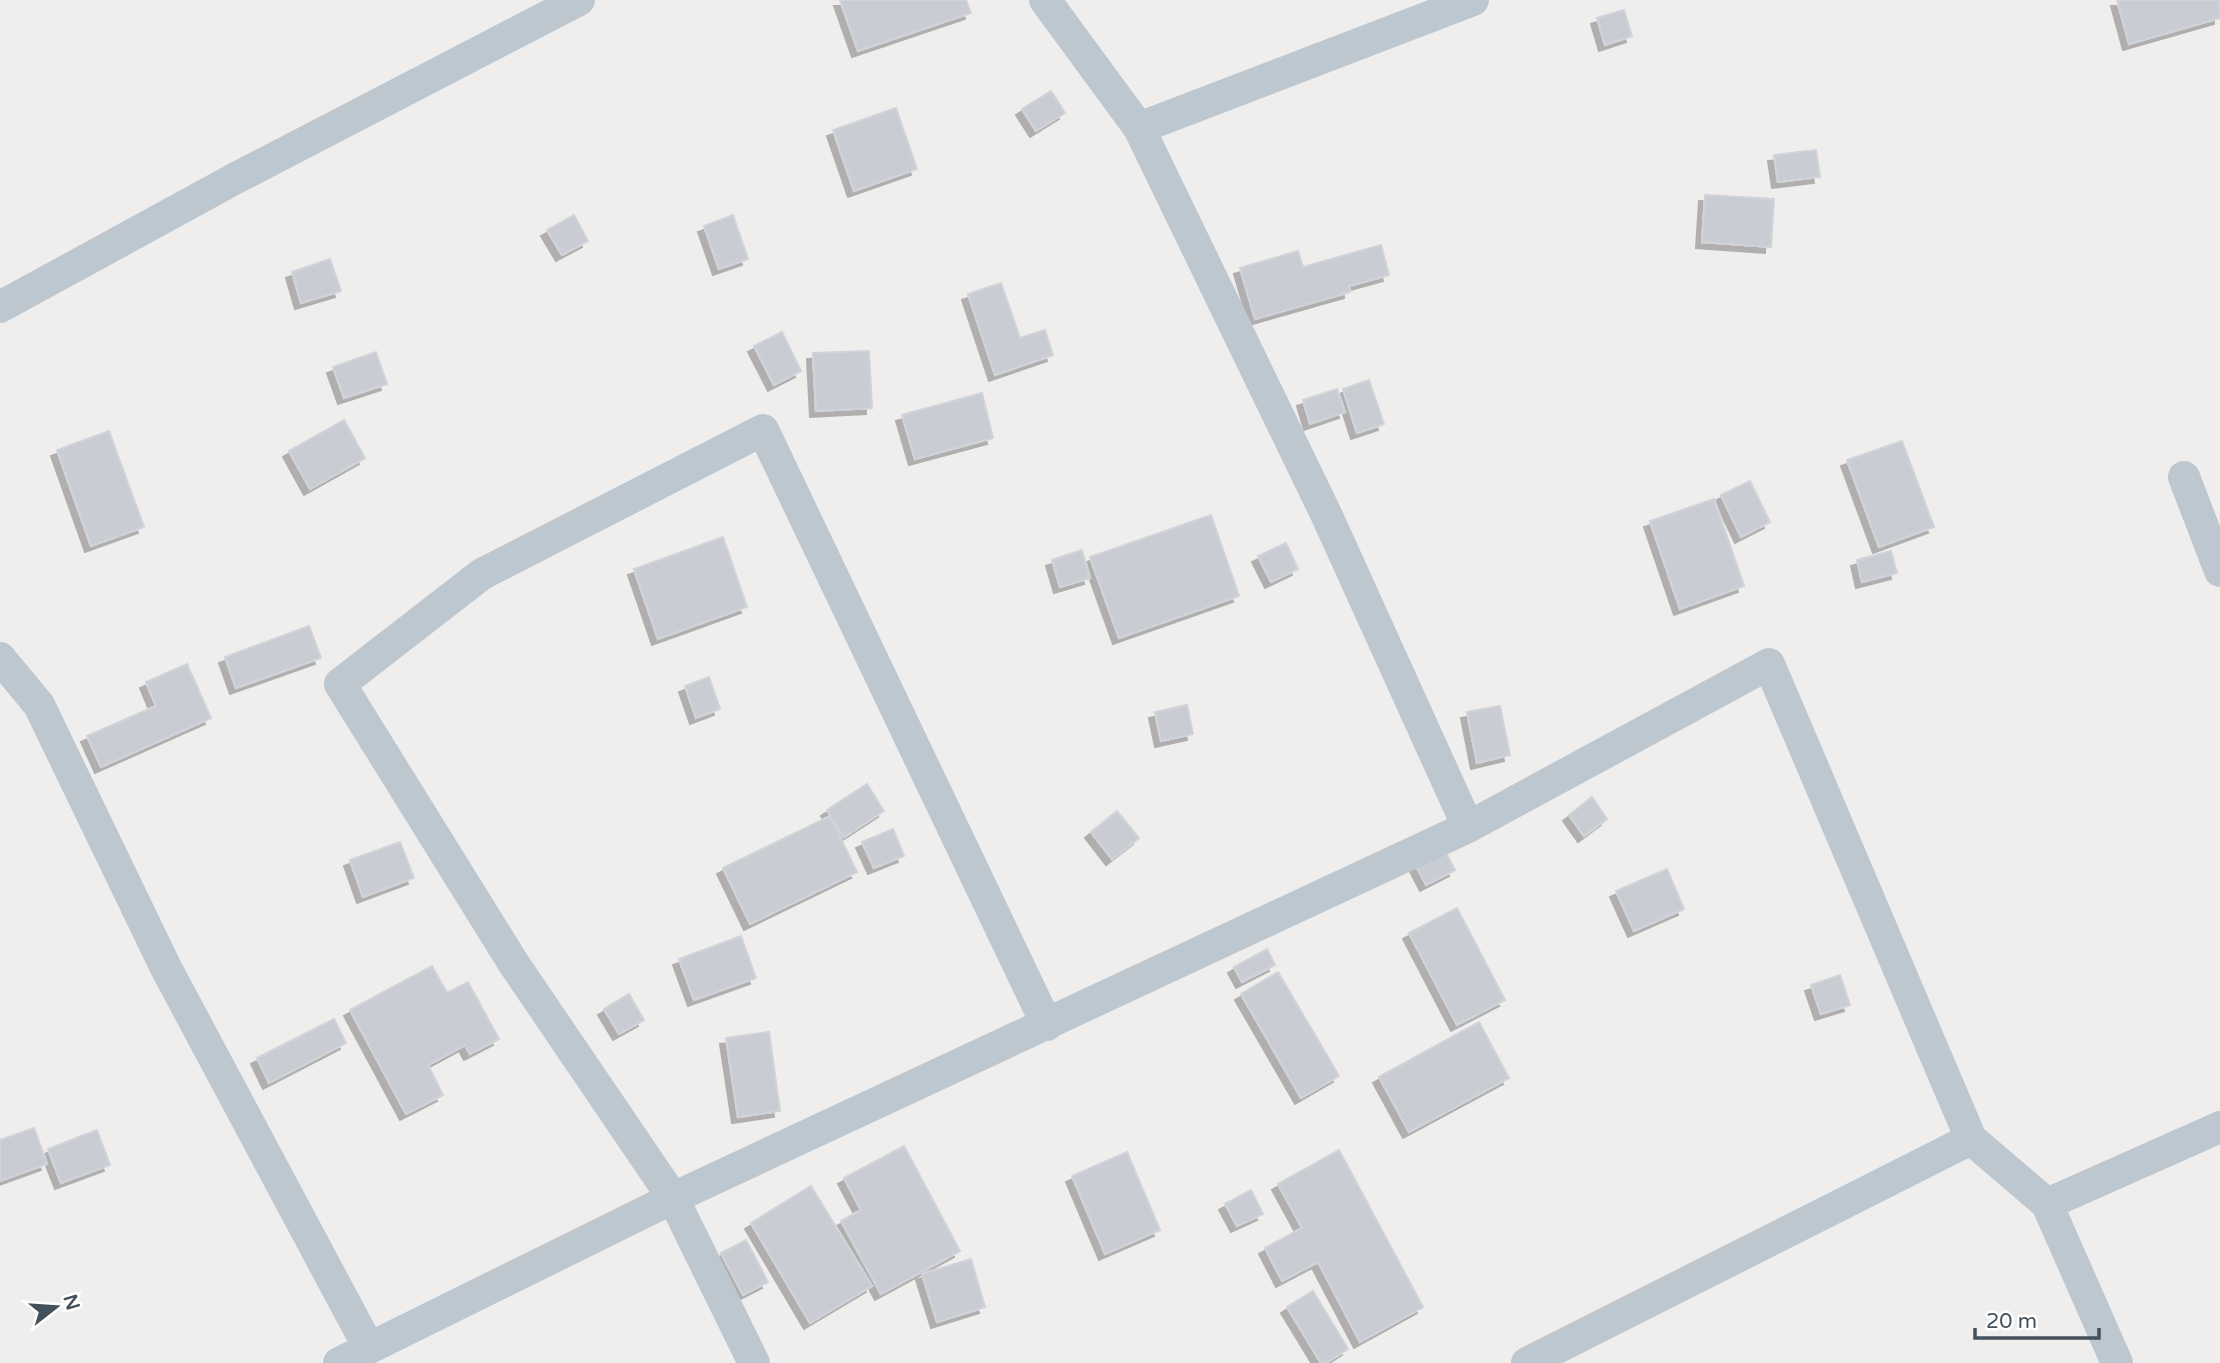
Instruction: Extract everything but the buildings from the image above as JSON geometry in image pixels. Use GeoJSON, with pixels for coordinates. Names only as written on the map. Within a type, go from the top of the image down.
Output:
{"type":"FeatureCollection","features":[{"type":"Feature","properties":{"kind":"street"},"geometry":{"type":"LineString","coordinates":[[0,307],[236,178],[579,0]]}},
{"type":"Feature","properties":{"kind":"street"},"geometry":{"type":"LineString","coordinates":[[1045,0],[1139,128],[1326,514],[1468,827]]}},
{"type":"Feature","properties":{"kind":"street"},"geometry":{"type":"LineString","coordinates":[[1139,128],[1473,0]]}},
{"type":"Feature","properties":{"kind":"street"},"geometry":{"type":"LineString","coordinates":[[754,1363],[673,1198],[514,964],[340,684],[482,574],[763,430],[1047,1025]]}},
{"type":"Feature","properties":{"kind":"street"},"geometry":{"type":"LineString","coordinates":[[2184,477],[2220,571]]}},
{"type":"Feature","properties":{"kind":"street"},"geometry":{"type":"LineString","coordinates":[[0,659],[39,705],[166,968],[369,1348]]}},
{"type":"Feature","properties":{"kind":"street"},"geometry":{"type":"LineString","coordinates":[[339,1363],[673,1198],[1468,827],[1769,664],[1971,1139],[2047,1204],[2117,1363]]}},
{"type":"Feature","properties":{"kind":"street"},"geometry":{"type":"LineString","coordinates":[[2047,1204],[2220,1127]]}},
{"type":"Feature","properties":{"kind":"street"},"geometry":{"type":"LineString","coordinates":[[1527,1363],[1971,1139]]}}]}
